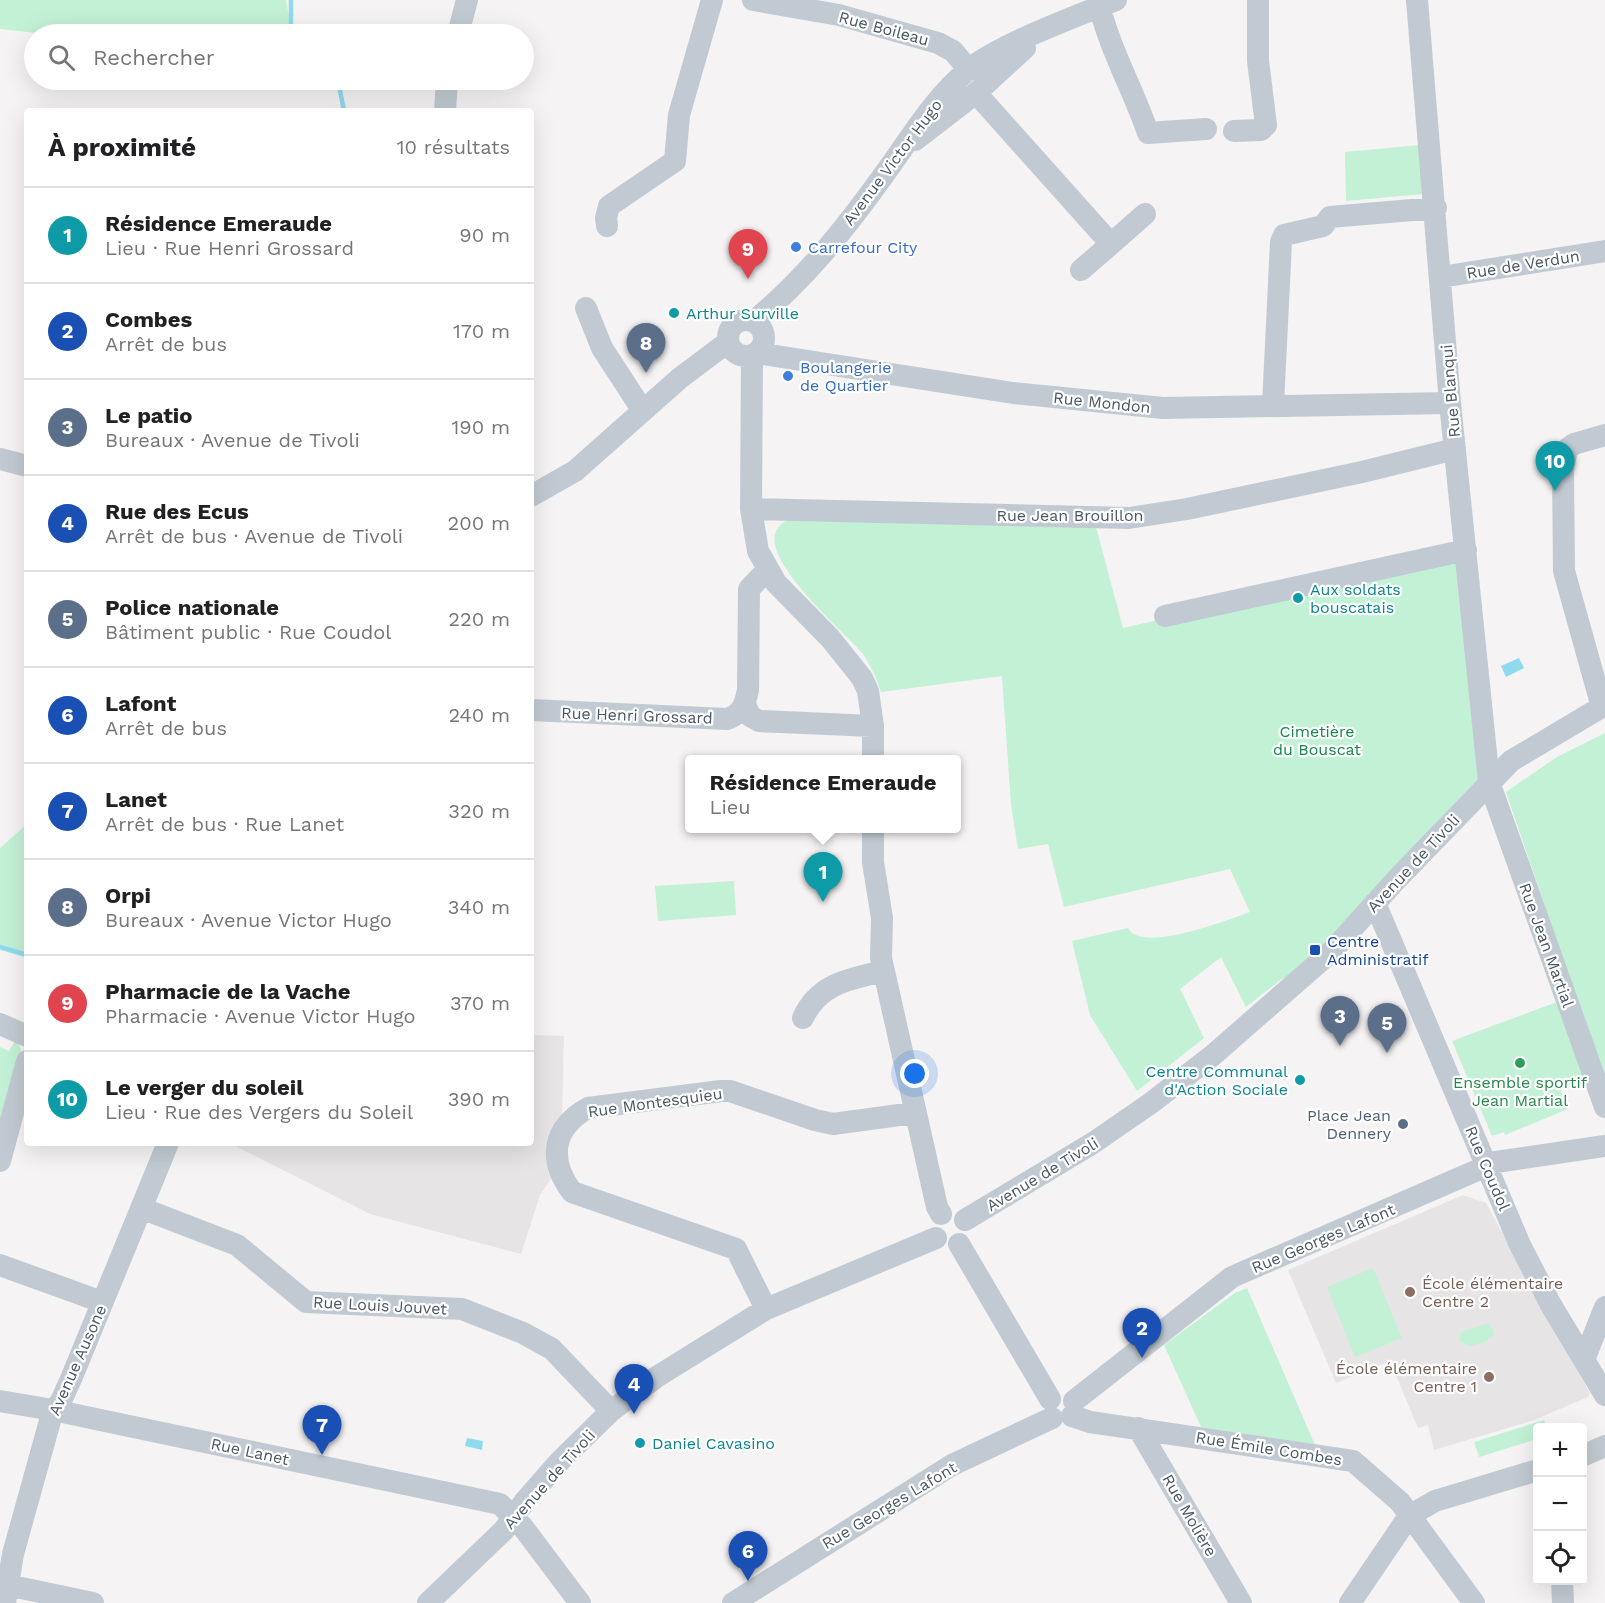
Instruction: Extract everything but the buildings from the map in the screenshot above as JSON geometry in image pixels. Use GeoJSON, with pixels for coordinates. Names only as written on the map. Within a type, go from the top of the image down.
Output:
{"type":"FeatureCollection","features":[{"type":"Feature","properties":{"kind":"street"},"geometry":{"type":"LineString","coordinates":[[461,24],[467,0]]}},
{"type":"Feature","properties":{"kind":"street"},"geometry":{"type":"LineString","coordinates":[[607,226],[609,206],[675,161],[679,115],[712,0]]}},
{"type":"Feature","properties":{"kind":"street","name":"Rue Boileau"},"geometry":{"type":"LineString","coordinates":[[753,0],[839,15],[938,43],[952,51],[969,70]]}},
{"type":"Feature","properties":{"kind":"street"},"geometry":{"type":"LineString","coordinates":[[1234,131],[1261,130],[1266,125],[1258,61],[1258,0]]}},
{"type":"Feature","properties":{"kind":"street","name":"Rue Blanqui"},"geometry":{"type":"LineString","coordinates":[[1417,0],[1436,208],[1450,403],[1489,782]]}},
{"type":"Feature","properties":{"kind":"street"},"geometry":{"type":"LineString","coordinates":[[1105,2],[1148,133],[1206,129]]}},
{"type":"Feature","properties":{"kind":"street","name":"Avenue Victor Hugo"},"geometry":{"type":"LineString","coordinates":[[754,321],[800,280],[883,177],[933,105],[969,70],[1025,39],[1105,2]]}},
{"type":"Feature","properties":{"kind":"street"},"geometry":{"type":"LineString","coordinates":[[903,147],[927,133],[976,93],[1025,49],[1025,39]]}},
{"type":"Feature","properties":{"kind":"street"},"geometry":{"type":"LineString","coordinates":[[445,108],[446,90]]}},
{"type":"Feature","properties":{"kind":"street"},"geometry":{"type":"LineString","coordinates":[[976,93],[1111,244]]}},
{"type":"Feature","properties":{"kind":"street"},"geometry":{"type":"LineString","coordinates":[[1273,405],[1281,242],[1284,235],[1323,226],[1330,217],[1436,208]]}},
{"type":"Feature","properties":{"kind":"street"},"geometry":{"type":"LineString","coordinates":[[1081,270],[1145,214]]}},
{"type":"Feature","properties":{"kind":"street","name":"Rue de Verdun"},"geometry":{"type":"LineString","coordinates":[[1441,277],[1605,251]]}},
{"type":"Feature","properties":{"kind":"street"},"geometry":{"type":"LineString","coordinates":[[586,308],[602,348],[643,411]]}},
{"type":"Feature","properties":{"kind":"street"},"geometry":{"type":"LineString","coordinates":[[534,494],[566,478],[643,411],[728,342],[732,326],[742,320],[754,321],[764,336],[754,354],[751,509],[755,542],[767,570],[791,601],[830,638],[862,678],[868,691],[873,726],[873,755]]}},
{"type":"Feature","properties":{"kind":"street"},"geometry":{"type":"LineString","coordinates":[[728,342],[739,356],[754,354]]}},
{"type":"Feature","properties":{"kind":"street","name":"Rue Mondon"},"geometry":{"type":"LineString","coordinates":[[754,354],[1047,396],[1163,408],[1450,403]]}},
{"type":"Feature","properties":{"kind":"street"},"geometry":{"type":"LineString","coordinates":[[1604,706],[1564,571],[1563,470],[1567,449],[1574,444],[1605,435]]}},
{"type":"Feature","properties":{"kind":"street","name":"Rue Jean Brouillon"},"geometry":{"type":"LineString","coordinates":[[751,509],[1129,518],[1187,509],[1362,472],[1455,449]]}},
{"type":"Feature","properties":{"kind":"street"},"geometry":{"type":"LineString","coordinates":[[0,459],[24,465]]}},
{"type":"Feature","properties":{"kind":"street"},"geometry":{"type":"LineString","coordinates":[[1165,616],[1466,550]]}},
{"type":"Feature","properties":{"kind":"street"},"geometry":{"type":"LineString","coordinates":[[767,570],[749,589],[748,690],[745,704],[750,716],[759,721],[873,726]]}},
{"type":"Feature","properties":{"kind":"street","name":"Rue Henri Grossard"},"geometry":{"type":"LineString","coordinates":[[534,710],[727,719],[738,715],[745,704]]}},
{"type":"Feature","properties":{"kind":"street","name":"Avenue de Tivoli"},"geometry":{"type":"LineString","coordinates":[[965,1220],[1094,1143],[1151,1103],[1285,994],[1332,951],[1511,761],[1536,744],[1604,706]]}},
{"type":"Feature","properties":{"kind":"street","name":"Rue Jean Martial"},"geometry":{"type":"LineString","coordinates":[[1489,782],[1605,1107]]}},
{"type":"Feature","properties":{"kind":"street"},"geometry":{"type":"LineString","coordinates":[[873,833],[873,862],[882,918],[881,958],[914,1113],[937,1207],[941,1214]]}},
{"type":"Feature","properties":{"kind":"street","name":"Rue Coudol"},"geometry":{"type":"LineString","coordinates":[[1375,903],[1520,1245],[1605,1395]]}},
{"type":"Feature","properties":{"kind":"street"},"geometry":{"type":"LineString","coordinates":[[803,1018],[811,1002],[825,990],[853,978],[884,971]]}},
{"type":"Feature","properties":{"kind":"street"},"geometry":{"type":"LineString","coordinates":[[0,1024],[24,1035]]}},
{"type":"Feature","properties":{"kind":"street"},"geometry":{"type":"LineString","coordinates":[[0,1161],[24,1072]]}},
{"type":"Feature","properties":{"kind":"street","name":"Rue Montesquieu"},"geometry":{"type":"LineString","coordinates":[[766,1309],[736,1249],[572,1192],[560,1173],[557,1161],[562,1130],[573,1116],[588,1108],[721,1090],[833,1124],[914,1113]]}},
{"type":"Feature","properties":{"kind":"street","name":"Avenue Ausone"},"geometry":{"type":"LineString","coordinates":[[93,1603],[6,1594],[7,1554],[53,1410],[60,1403],[167,1146]]}},
{"type":"Feature","properties":{"kind":"street","name":"Rue Georges Lafont"},"geometry":{"type":"LineString","coordinates":[[733,1603],[952,1465],[1062,1409],[1232,1277],[1496,1162],[1605,1146]]}},
{"type":"Feature","properties":{"kind":"street","name":"Rue Louis Jouvet"},"geometry":{"type":"LineString","coordinates":[[141,1208],[237,1245],[306,1302],[462,1309],[523,1333],[552,1349],[611,1411]]}},
{"type":"Feature","properties":{"kind":"street"},"geometry":{"type":"LineString","coordinates":[[952,1211],[965,1220],[966,1236],[959,1244],[948,1246],[936,1238],[933,1227],[941,1214],[952,1211]]}},
{"type":"Feature","properties":{"kind":"street","name":"Avenue de Tivoli"},"geometry":{"type":"LineString","coordinates":[[428,1603],[504,1530],[560,1461],[611,1411],[658,1376],[766,1309],[936,1238]]}},
{"type":"Feature","properties":{"kind":"street"},"geometry":{"type":"LineString","coordinates":[[959,1244],[1062,1409]]}},
{"type":"Feature","properties":{"kind":"street"},"geometry":{"type":"LineString","coordinates":[[0,1264],[102,1302]]}},
{"type":"Feature","properties":{"kind":"street"},"geometry":{"type":"LineString","coordinates":[[1584,1360],[1605,1307]]}},
{"type":"Feature","properties":{"kind":"street","name":"Rue Lanet"},"geometry":{"type":"LineString","coordinates":[[0,1401],[53,1410],[500,1504],[513,1517],[580,1603]]}},
{"type":"Feature","properties":{"kind":"street","name":"Rue Émile Combes"},"geometry":{"type":"LineString","coordinates":[[1062,1409],[1090,1422],[1353,1461],[1400,1502],[1474,1603]]}},
{"type":"Feature","properties":{"kind":"street","name":"Rue Molière"},"geometry":{"type":"LineString","coordinates":[[1138,1428],[1240,1603]]}},
{"type":"Feature","properties":{"kind":"street"},"geometry":{"type":"LineString","coordinates":[[1587,1454],[1605,1446]]}},
{"type":"Feature","properties":{"kind":"street"},"geometry":{"type":"LineString","coordinates":[[1350,1603],[1409,1516],[1435,1501],[1533,1472]]}},
{"type":"Feature","properties":{"kind":"street"},"geometry":{"type":"LineString","coordinates":[[1562,1585],[1563,1603]]}},
{"type":"Feature","properties":{"kind":"shaded area"},"geometry":{"type":"Polygon","coordinates":[[[534,1035],[564,1036],[562,1119],[553,1176],[540,1195],[521,1254],[370,1214],[235,1146],[534,1146],[534,1035]]]}},
{"type":"Feature","properties":{"kind":"shaded area"},"geometry":{"type":"Polygon","coordinates":[[[1463,1195],[1486,1203],[1590,1393],[1588,1397],[1534,1420],[1434,1450],[1428,1425],[1418,1428],[1390,1361],[1336,1383],[1288,1270],[1463,1195]]]}},
{"type":"Feature","properties":{"kind":"green space"},"geometry":{"type":"Polygon","coordinates":[[[0,0],[286,0],[290,24],[24,24],[24,32],[0,29],[0,0]]]}},
{"type":"Feature","properties":{"kind":"green space"},"geometry":{"type":"Polygon","coordinates":[[[1420,145],[1424,194],[1346,201],[1345,152],[1420,145]]]}},
{"type":"Feature","properties":{"kind":"green space","name":"Cimetière du Bouscat"},"geometry":{"type":"Polygon","coordinates":[[[792,519],[1096,527],[1123,628],[1466,550],[1489,782],[1292,988],[1283,978],[1246,1007],[1221,957],[1180,989],[1204,1038],[1137,1091],[1090,1015],[1072,941],[1128,928],[1136,935],[1149,938],[1186,933],[1250,912],[1230,869],[1064,907],[1048,844],[1018,849],[1011,805],[1002,676],[881,692],[874,673],[863,654],[817,607],[783,565],[775,545],[777,529],[792,519]]]}},
{"type":"Feature","properties":{"kind":"green space"},"geometry":{"type":"Polygon","coordinates":[[[1605,733],[1605,1082],[1506,792],[1557,757],[1605,733]]]}},
{"type":"Feature","properties":{"kind":"green space"},"geometry":{"type":"Polygon","coordinates":[[[24,827],[24,957],[0,950],[0,848],[24,827]]]}},
{"type":"Feature","properties":{"kind":"green space"},"geometry":{"type":"Polygon","coordinates":[[[734,881],[736,915],[658,921],[655,886],[734,881]]]}},
{"type":"Feature","properties":{"kind":"green space","name":"Ensemble sportif Jean Martial"},"geometry":{"type":"Polygon","coordinates":[[[1557,1002],[1584,1079],[1560,1089],[1568,1109],[1505,1135],[1504,1132],[1492,1136],[1452,1041],[1557,1002]]]}},
{"type":"Feature","properties":{"kind":"green space"},"geometry":{"type":"Polygon","coordinates":[[[16,1039],[21,1050],[0,1132],[0,1047],[9,1051],[16,1039]]]}},
{"type":"Feature","properties":{"kind":"green space"},"geometry":{"type":"Polygon","coordinates":[[[1373,1268],[1402,1338],[1355,1357],[1327,1287],[1373,1268]]]}},
{"type":"Feature","properties":{"kind":"green space"},"geometry":{"type":"Polygon","coordinates":[[[1247,1288],[1315,1445],[1201,1427],[1164,1345],[1235,1293],[1247,1288]]]}},
{"type":"Feature","properties":{"kind":"green space"},"geometry":{"type":"Polygon","coordinates":[[[1485,1324],[1493,1330],[1494,1335],[1483,1343],[1469,1346],[1459,1341],[1461,1332],[1485,1324]]]}},
{"type":"Feature","properties":{"kind":"green space"},"geometry":{"type":"Polygon","coordinates":[[[1533,1423],[1533,1440],[1479,1457],[1474,1442],[1533,1423]]]}},
{"type":"Feature","properties":{"kind":"water"},"geometry":{"type":"Polygon","coordinates":[[[1519,658],[1524,668],[1506,677],[1501,666],[1519,658]]]}},
{"type":"Feature","properties":{"kind":"water"},"geometry":{"type":"Polygon","coordinates":[[[467,1438],[483,1441],[482,1450],[465,1446],[467,1438]]]}},
{"type":"Feature","properties":{"kind":"waterway"},"geometry":{"type":"LineString","coordinates":[[291,0],[291,24]]}},
{"type":"Feature","properties":{"kind":"waterway"},"geometry":{"type":"LineString","coordinates":[[340,90],[343,108]]}},
{"type":"Feature","properties":{"kind":"waterway"},"geometry":{"type":"LineString","coordinates":[[0,947],[24,954]]}},
{"type":"Feature","properties":{"kind":"place","name":"Carrefour City"},"geometry":{"type":"Point","coordinates":[796,247]}},
{"type":"Feature","properties":{"kind":"place","name":"Pharmacie de la Vache"},"geometry":{"type":"Point","coordinates":[748,279]}},
{"type":"Feature","properties":{"kind":"place","name":"Arthur Surville"},"geometry":{"type":"Point","coordinates":[674,313]}},
{"type":"Feature","properties":{"kind":"place","name":"Orpi"},"geometry":{"type":"Point","coordinates":[646,373]}},
{"type":"Feature","properties":{"kind":"place","name":"Boulangerie de Quartier"},"geometry":{"type":"Point","coordinates":[788,376]}},
{"type":"Feature","properties":{"kind":"place","name":"Le verger du soleil"},"geometry":{"type":"Point","coordinates":[1555,491]}},
{"type":"Feature","properties":{"kind":"place","name":"Aux soldats bouscatais"},"geometry":{"type":"Point","coordinates":[1298,598]}},
{"type":"Feature","properties":{"kind":"place","name":"Résidence Emeraude"},"geometry":{"type":"Point","coordinates":[823,902]}},
{"type":"Feature","properties":{"kind":"place","name":"Centre Administratif"},"geometry":{"type":"Point","coordinates":[1315,950]}},
{"type":"Feature","properties":{"kind":"place","name":"Le patio"},"geometry":{"type":"Point","coordinates":[1340,1046]}},
{"type":"Feature","properties":{"kind":"place","name":"Police nationale"},"geometry":{"type":"Point","coordinates":[1387,1053]}},
{"type":"Feature","properties":{"kind":"place","name":"Ensemble sportif Jean Martial"},"geometry":{"type":"Point","coordinates":[1520,1063]}},
{"type":"Feature","properties":{"kind":"place","name":"Centre Communal d'Action Sociale"},"geometry":{"type":"Point","coordinates":[1300,1080]}},
{"type":"Feature","properties":{"kind":"place","name":"Place Jean Dennery"},"geometry":{"type":"Point","coordinates":[1403,1124]}},
{"type":"Feature","properties":{"kind":"place","name":"École élémentaire Centre 2"},"geometry":{"type":"Point","coordinates":[1410,1292]}},
{"type":"Feature","properties":{"kind":"place","name":"Combes"},"geometry":{"type":"Point","coordinates":[1142,1358]}},
{"type":"Feature","properties":{"kind":"place","name":"École élémentaire Centre 1"},"geometry":{"type":"Point","coordinates":[1489,1377]}},
{"type":"Feature","properties":{"kind":"place","name":"Rue des Ecus"},"geometry":{"type":"Point","coordinates":[634,1414]}},
{"type":"Feature","properties":{"kind":"place","name":"Daniel Cavasino"},"geometry":{"type":"Point","coordinates":[640,1443]}},
{"type":"Feature","properties":{"kind":"place","name":"Lanet"},"geometry":{"type":"Point","coordinates":[322,1455]}},
{"type":"Feature","properties":{"kind":"place","name":"Lafont"},"geometry":{"type":"Point","coordinates":[748,1581]}}]}
